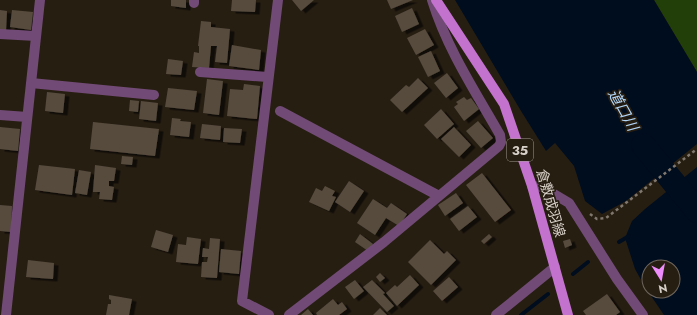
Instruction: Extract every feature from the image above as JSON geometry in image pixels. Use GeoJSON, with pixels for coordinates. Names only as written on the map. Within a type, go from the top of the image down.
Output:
{"type":"FeatureCollection","features":[{"type":"Feature","properties":{"kind":"main road","name":"倉敷成羽線"},"geometry":{"type":"LineString","coordinates":[[436,0],[504,104],[532,186],[568,315]]}},
{"type":"Feature","properties":{"kind":"street"},"geometry":{"type":"LineString","coordinates":[[6,315],[36,36],[36,0]]}},
{"type":"Feature","properties":{"kind":"street"},"geometry":{"type":"LineString","coordinates":[[269,315],[242,301],[278,0]]}},
{"type":"Feature","properties":{"kind":"street"},"geometry":{"type":"LineString","coordinates":[[289,315],[384,242],[499,146],[501,142],[500,135],[470,85],[458,61],[444,32],[432,0]]}},
{"type":"Feature","properties":{"kind":"street"},"geometry":{"type":"LineString","coordinates":[[0,34],[36,36]]}},
{"type":"Feature","properties":{"kind":"street"},"geometry":{"type":"LineString","coordinates":[[200,72],[268,77]]}},
{"type":"Feature","properties":{"kind":"street"},"geometry":{"type":"LineString","coordinates":[[30,83],[154,95]]}},
{"type":"Feature","properties":{"kind":"street"},"geometry":{"type":"LineString","coordinates":[[280,111],[439,196]]}},
{"type":"Feature","properties":{"kind":"street"},"geometry":{"type":"LineString","coordinates":[[0,115],[27,118]]}},
{"type":"Feature","properties":{"kind":"street"},"geometry":{"type":"LineString","coordinates":[[532,186],[542,187],[569,203],[617,279],[643,315]]}},
{"type":"Feature","properties":{"kind":"street"},"geometry":{"type":"LineString","coordinates":[[496,315],[555,267]]}},
{"type":"Feature","properties":{"kind":"path"},"geometry":{"type":"LineString","coordinates":[[606,218],[697,148]]}},
{"type":"Feature","properties":{"kind":"green space"},"geometry":{"type":"Polygon","coordinates":[[[654,0],[697,0],[697,72],[654,0]]]}},
{"type":"Feature","properties":{"kind":"water"},"geometry":{"type":"Polygon","coordinates":[[[455,0],[654,0],[697,72],[697,144],[626,201],[602,214],[585,201],[574,166],[555,143],[546,151],[455,0]]]}},
{"type":"Feature","properties":{"kind":"water"},"geometry":{"type":"Polygon","coordinates":[[[697,167],[697,315],[664,315],[653,299],[681,299],[681,259],[641,259],[641,280],[635,269],[625,238],[632,221],[697,167]]]}},
{"type":"Feature","properties":{"kind":"building"},"geometry":{"type":"Polygon","coordinates":[[[171,0],[186,0],[186,8],[171,6],[171,0]]]}},
{"type":"Feature","properties":{"kind":"building"},"geometry":{"type":"Polygon","coordinates":[[[232,0],[256,0],[255,12],[231,11],[232,0]]]}},
{"type":"Feature","properties":{"kind":"building"},"geometry":{"type":"Polygon","coordinates":[[[292,0],[314,0],[301,11],[292,0]]]}},
{"type":"Feature","properties":{"kind":"building"},"geometry":{"type":"Polygon","coordinates":[[[387,0],[413,0],[391,9],[387,0]]]}},
{"type":"Feature","properties":{"kind":"building"},"geometry":{"type":"Polygon","coordinates":[[[412,8],[419,24],[402,32],[395,16],[412,8]]]}},
{"type":"Feature","properties":{"kind":"building"},"geometry":{"type":"Polygon","coordinates":[[[0,10],[7,11],[6,31],[0,31],[0,10]]]}},
{"type":"Feature","properties":{"kind":"building"},"geometry":{"type":"Polygon","coordinates":[[[12,10],[33,12],[31,30],[10,27],[12,10]]]}},
{"type":"Feature","properties":{"kind":"building"},"geometry":{"type":"Polygon","coordinates":[[[201,21],[211,22],[211,27],[230,29],[227,63],[215,62],[217,46],[211,46],[209,68],[192,67],[194,52],[199,53],[198,46],[201,21]]]}},
{"type":"Feature","properties":{"kind":"building"},"geometry":{"type":"Polygon","coordinates":[[[425,29],[434,45],[416,55],[407,38],[425,29]]]}},
{"type":"Feature","properties":{"kind":"building"},"geometry":{"type":"Polygon","coordinates":[[[232,45],[261,50],[259,70],[229,66],[232,45]]]}},
{"type":"Feature","properties":{"kind":"building"},"geometry":{"type":"Polygon","coordinates":[[[431,51],[440,71],[428,77],[418,57],[431,51]]]}},
{"type":"Feature","properties":{"kind":"building"},"geometry":{"type":"Polygon","coordinates":[[[168,59],[183,61],[181,75],[166,74],[168,59]]]}},
{"type":"Feature","properties":{"kind":"building"},"geometry":{"type":"Polygon","coordinates":[[[447,73],[458,88],[446,98],[434,83],[447,73]]]}},
{"type":"Feature","properties":{"kind":"building"},"geometry":{"type":"Polygon","coordinates":[[[418,78],[428,88],[402,112],[390,100],[406,85],[409,87],[418,78]]]}},
{"type":"Feature","properties":{"kind":"building"},"geometry":{"type":"Polygon","coordinates":[[[207,79],[223,81],[219,115],[203,113],[207,79]]]}},
{"type":"Feature","properties":{"kind":"building"},"geometry":{"type":"Polygon","coordinates":[[[244,84],[260,86],[257,119],[227,116],[230,89],[243,90],[244,84]]]}},
{"type":"Feature","properties":{"kind":"building"},"geometry":{"type":"Polygon","coordinates":[[[168,88],[197,91],[194,110],[165,107],[168,88]]]}},
{"type":"Feature","properties":{"kind":"building"},"geometry":{"type":"Polygon","coordinates":[[[47,92],[65,94],[63,113],[45,111],[47,92]]]}},
{"type":"Feature","properties":{"kind":"building"},"geometry":{"type":"Polygon","coordinates":[[[464,97],[467,100],[471,98],[479,109],[464,121],[454,107],[458,104],[456,102],[464,97]]]}},
{"type":"Feature","properties":{"kind":"building"},"geometry":{"type":"Polygon","coordinates":[[[130,100],[139,101],[138,112],[129,111],[130,100]]]}},
{"type":"Feature","properties":{"kind":"building"},"geometry":{"type":"Polygon","coordinates":[[[141,101],[158,103],[156,121],[139,119],[141,101]]]}},
{"type":"Feature","properties":{"kind":"building"},"geometry":{"type":"Polygon","coordinates":[[[441,109],[454,124],[437,139],[424,125],[441,109]]]}},
{"type":"Feature","properties":{"kind":"building"},"geometry":{"type":"Polygon","coordinates":[[[172,118],[181,119],[180,121],[191,122],[189,137],[170,135],[172,118]]]}},
{"type":"Feature","properties":{"kind":"building"},"geometry":{"type":"Polygon","coordinates":[[[478,121],[493,138],[481,148],[466,131],[478,121]]]}},
{"type":"Feature","properties":{"kind":"building"},"geometry":{"type":"Polygon","coordinates":[[[93,122],[159,129],[155,156],[90,149],[93,122]]]}},
{"type":"Feature","properties":{"kind":"building"},"geometry":{"type":"Polygon","coordinates":[[[202,124],[221,126],[220,140],[200,138],[202,124]]]}},
{"type":"Feature","properties":{"kind":"building"},"geometry":{"type":"Polygon","coordinates":[[[0,127],[20,129],[18,151],[0,149],[0,127]]]}},
{"type":"Feature","properties":{"kind":"building"},"geometry":{"type":"Polygon","coordinates":[[[454,127],[471,145],[459,157],[441,139],[454,127]]]}},
{"type":"Feature","properties":{"kind":"building"},"geometry":{"type":"Polygon","coordinates":[[[224,128],[242,129],[240,143],[223,142],[224,128]]]}},
{"type":"Feature","properties":{"kind":"building"},"geometry":{"type":"Polygon","coordinates":[[[122,156],[133,157],[132,165],[121,164],[122,156]]]}},
{"type":"Feature","properties":{"kind":"building"},"geometry":{"type":"Polygon","coordinates":[[[39,165],[75,169],[72,195],[35,190],[39,165]]]}},
{"type":"Feature","properties":{"kind":"building"},"geometry":{"type":"Polygon","coordinates":[[[95,165],[116,168],[114,181],[109,181],[109,186],[114,187],[112,200],[99,199],[100,192],[93,192],[95,165]]]}},
{"type":"Feature","properties":{"kind":"building"},"geometry":{"type":"Polygon","coordinates":[[[79,170],[91,172],[87,195],[75,193],[79,170]]]}},
{"type":"Feature","properties":{"kind":"building"},"geometry":{"type":"Polygon","coordinates":[[[482,173],[511,210],[495,222],[466,185],[482,173]]]}},
{"type":"Feature","properties":{"kind":"building"},"geometry":{"type":"Polygon","coordinates":[[[349,181],[364,191],[350,212],[335,202],[349,181]]]}},
{"type":"Feature","properties":{"kind":"building"},"geometry":{"type":"Polygon","coordinates":[[[325,186],[335,191],[332,196],[336,197],[329,211],[309,202],[316,188],[322,191],[325,186]]]}},
{"type":"Feature","properties":{"kind":"building"},"geometry":{"type":"Polygon","coordinates":[[[456,193],[463,203],[445,216],[438,205],[456,193]]]}},
{"type":"Feature","properties":{"kind":"building"},"geometry":{"type":"Polygon","coordinates":[[[373,199],[387,208],[391,203],[407,214],[399,226],[386,218],[375,235],[357,223],[373,199]]]}},
{"type":"Feature","properties":{"kind":"building"},"geometry":{"type":"Polygon","coordinates":[[[0,205],[12,206],[11,232],[0,231],[0,205]]]}},
{"type":"Feature","properties":{"kind":"building"},"geometry":{"type":"Polygon","coordinates":[[[468,206],[477,217],[459,231],[450,219],[468,206]]]}},
{"type":"Feature","properties":{"kind":"building"},"geometry":{"type":"Polygon","coordinates":[[[156,230],[173,235],[168,252],[151,247],[156,230]]]}},
{"type":"Feature","properties":{"kind":"building"},"geometry":{"type":"Polygon","coordinates":[[[360,234],[373,244],[368,251],[355,242],[360,234]]]}},
{"type":"Feature","properties":{"kind":"building"},"geometry":{"type":"Polygon","coordinates":[[[489,234],[492,237],[484,244],[481,241],[489,234]]]}},
{"type":"Feature","properties":{"kind":"building"},"geometry":{"type":"Polygon","coordinates":[[[187,237],[201,239],[198,264],[176,262],[178,244],[186,245],[187,237]]]}},
{"type":"Feature","properties":{"kind":"building"},"geometry":{"type":"Polygon","coordinates":[[[210,238],[220,239],[217,278],[201,277],[202,262],[207,262],[208,257],[202,257],[203,248],[209,249],[210,238]]]}},
{"type":"Feature","properties":{"kind":"building"},"geometry":{"type":"Polygon","coordinates":[[[570,239],[572,245],[565,248],[563,241],[570,239]]]}},
{"type":"Feature","properties":{"kind":"building"},"geometry":{"type":"Polygon","coordinates":[[[430,240],[444,254],[447,251],[456,260],[431,285],[408,262],[430,240]]]}},
{"type":"Feature","properties":{"kind":"building"},"geometry":{"type":"Polygon","coordinates":[[[221,249],[241,251],[239,274],[219,272],[221,249]]]}},
{"type":"Feature","properties":{"kind":"building"},"geometry":{"type":"Polygon","coordinates":[[[28,260],[54,263],[53,279],[26,277],[28,260]]]}},
{"type":"Feature","properties":{"kind":"building"},"geometry":{"type":"Polygon","coordinates":[[[380,273],[385,278],[380,282],[376,277],[380,273]]]}},
{"type":"Feature","properties":{"kind":"building"},"geometry":{"type":"Polygon","coordinates":[[[410,275],[419,285],[397,306],[386,293],[395,285],[397,287],[410,275]]]}},
{"type":"Feature","properties":{"kind":"building"},"geometry":{"type":"Polygon","coordinates":[[[449,277],[458,287],[442,301],[433,291],[449,277]]]}},
{"type":"Feature","properties":{"kind":"building"},"geometry":{"type":"Polygon","coordinates":[[[355,280],[364,291],[354,299],[345,287],[355,280]]]}},
{"type":"Feature","properties":{"kind":"building"},"geometry":{"type":"Polygon","coordinates":[[[372,280],[385,293],[383,294],[394,306],[387,312],[363,287],[372,280]]]}},
{"type":"Feature","properties":{"kind":"building"},"geometry":{"type":"Polygon","coordinates":[[[607,294],[620,312],[616,315],[586,315],[583,311],[607,294]]]}},
{"type":"Feature","properties":{"kind":"building"},"geometry":{"type":"Polygon","coordinates":[[[109,295],[132,299],[129,315],[106,315],[108,304],[111,304],[109,295]]]}},
{"type":"Feature","properties":{"kind":"building"},"geometry":{"type":"Polygon","coordinates":[[[333,299],[338,305],[342,302],[347,309],[339,315],[317,315],[316,313],[333,299]]]}},
{"type":"Feature","properties":{"kind":"building"},"geometry":{"type":"Polygon","coordinates":[[[380,308],[387,315],[373,315],[380,308]]]}},
{"type":"Feature","properties":{"kind":"building"},"geometry":{"type":"Polygon","coordinates":[[[308,309],[313,315],[301,315],[308,309]]]}},
{"type":"Feature","properties":{"kind":"waterway","name":"道口川"},"geometry":{"type":"LineString","coordinates":[[643,145],[697,211]]}},
{"type":"Feature","properties":{"kind":"waterway"},"geometry":{"type":"LineString","coordinates":[[619,242],[629,236]]}},
{"type":"Feature","properties":{"kind":"waterway"},"geometry":{"type":"LineString","coordinates":[[573,274],[588,262]]}},
{"type":"Feature","properties":{"kind":"waterway"},"geometry":{"type":"LineString","coordinates":[[521,315],[548,294]]}}]}
